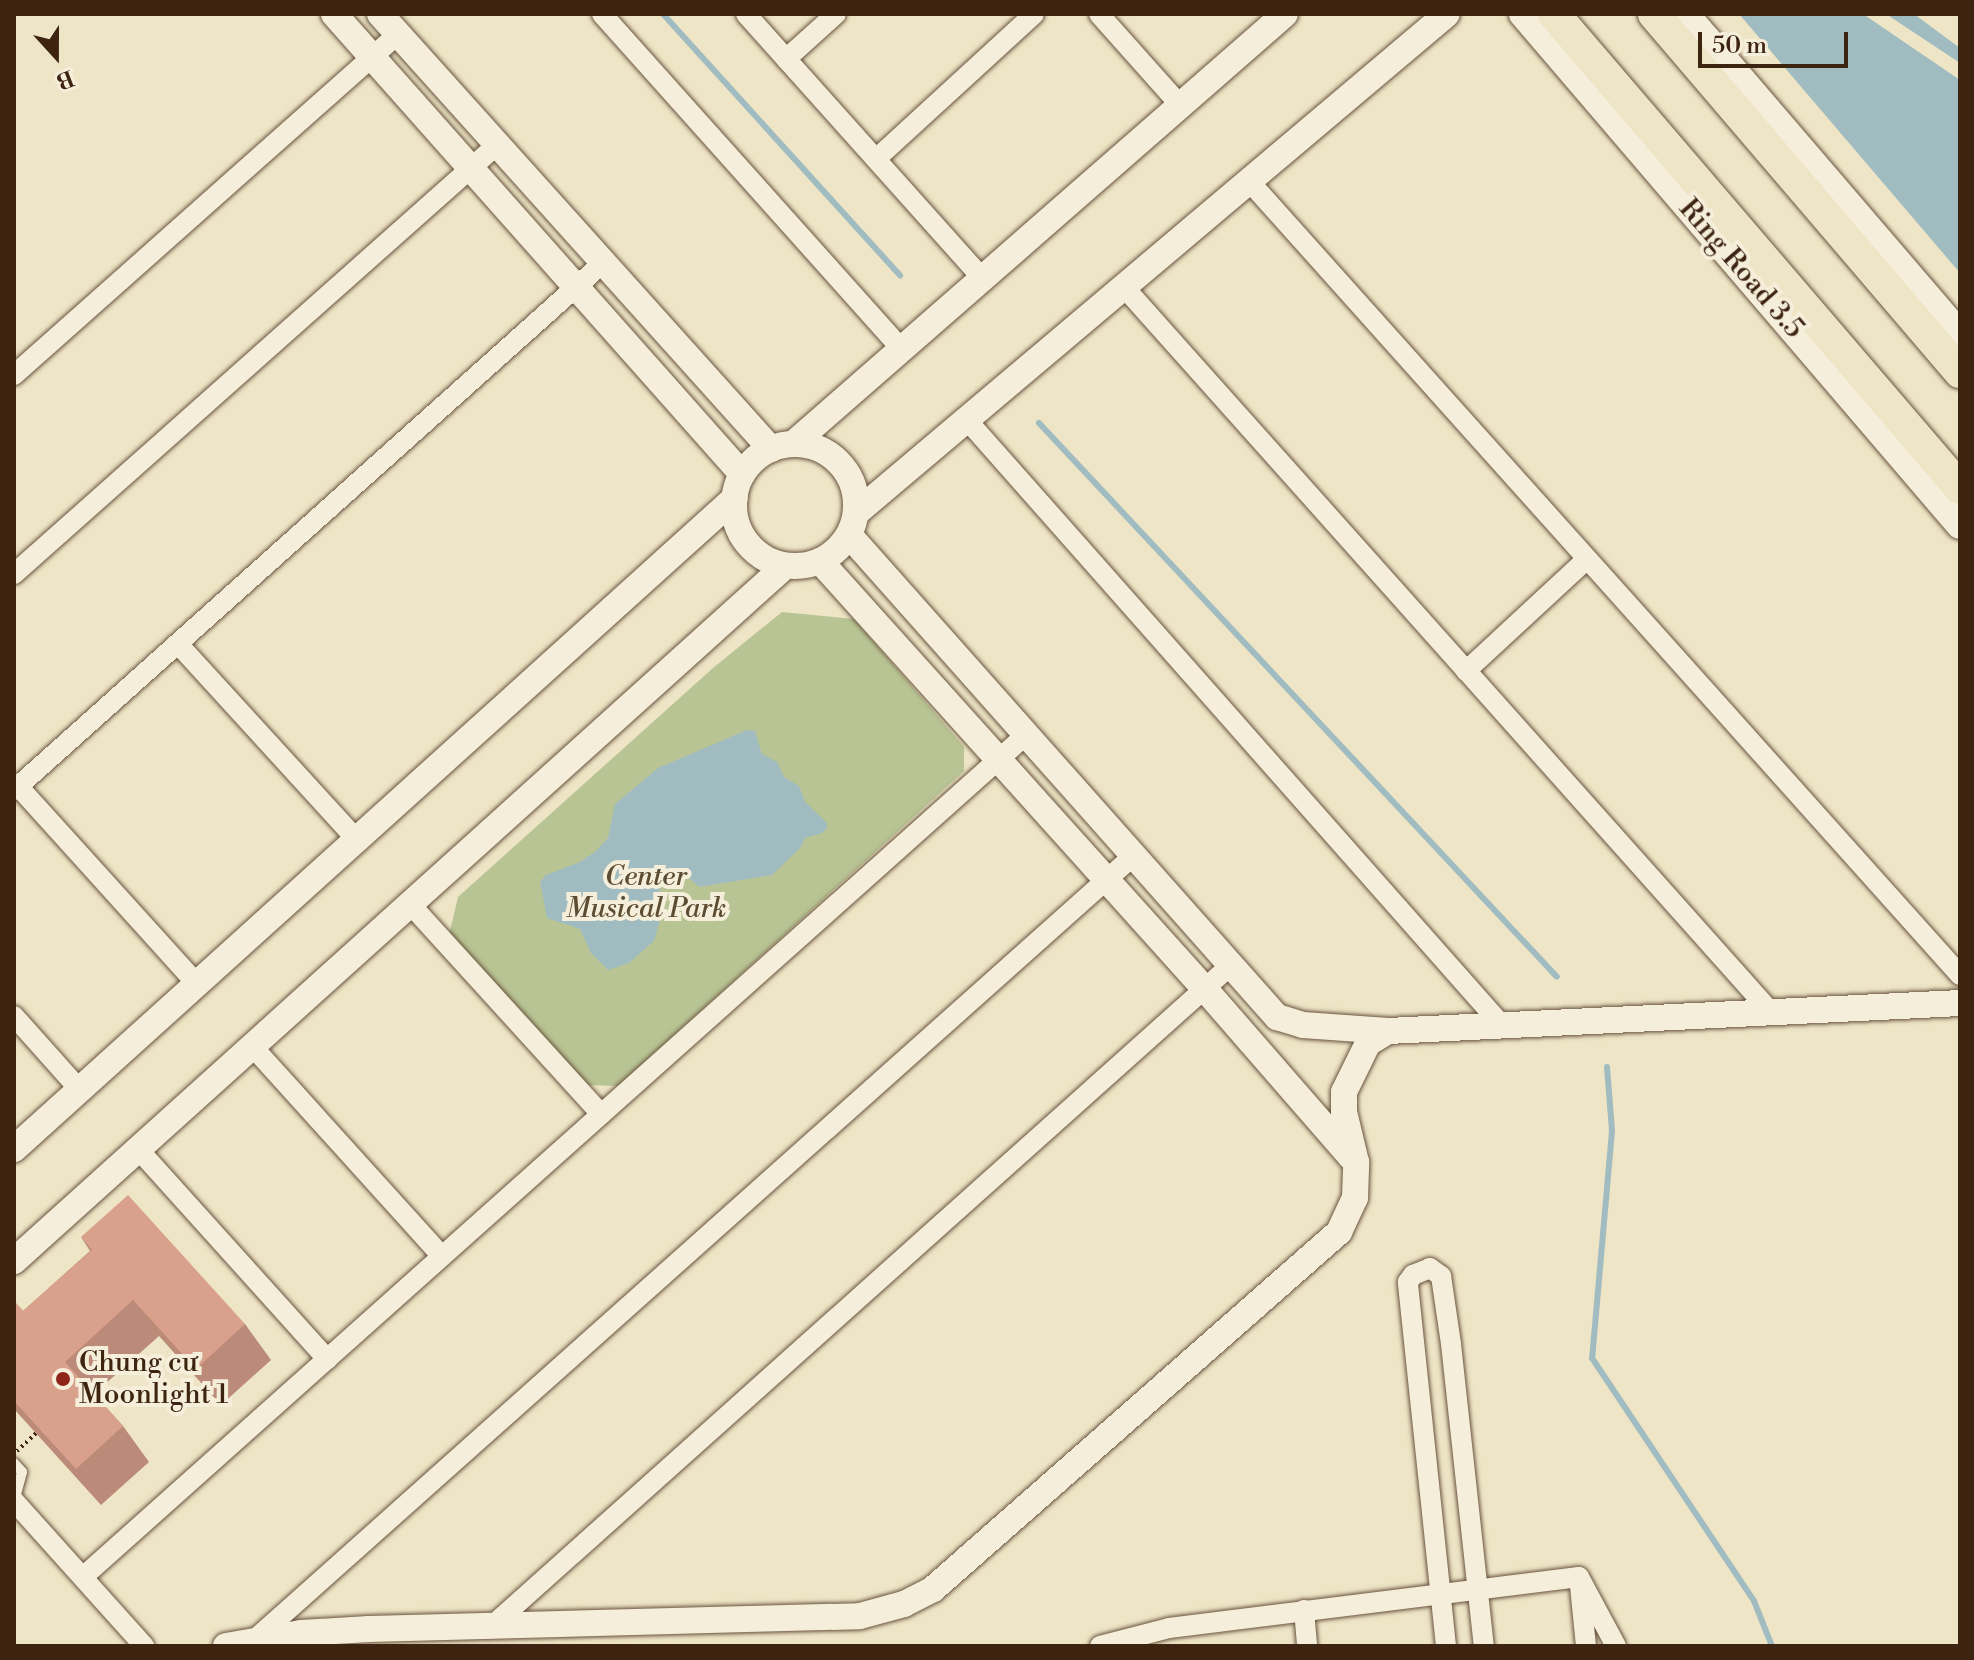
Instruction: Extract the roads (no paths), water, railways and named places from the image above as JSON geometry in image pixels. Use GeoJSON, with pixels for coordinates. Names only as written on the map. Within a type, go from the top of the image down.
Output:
{"type":"FeatureCollection","features":[{"type":"Feature","properties":{"kind":"main road","name":"Ring Road 3.5"},"geometry":{"type":"LineString","coordinates":[[1523,14],[1960,525]]}},
{"type":"Feature","properties":{"kind":"main road","name":"Ring Road 3.5"},"geometry":{"type":"LineString","coordinates":[[1554,14],[1960,488]]}},
{"type":"Feature","properties":{"kind":"main road"},"geometry":{"type":"LineString","coordinates":[[1654,14],[1960,372]]}},
{"type":"Feature","properties":{"kind":"main road"},"geometry":{"type":"LineString","coordinates":[[1685,14],[1960,335]]}},
{"type":"Feature","properties":{"kind":"street"},"geometry":{"type":"LineString","coordinates":[[334,14],[578,287],[738,486],[738,529],[750,547],[766,560],[785,566],[805,566],[820,561],[839,548],[853,524],[967,420],[1447,14]]}},
{"type":"Feature","properties":{"kind":"street"},"geometry":{"type":"LineString","coordinates":[[380,14],[604,262],[782,447]]}},
{"type":"Feature","properties":{"kind":"street"},"geometry":{"type":"LineString","coordinates":[[602,14],[901,348]]}},
{"type":"Feature","properties":{"kind":"street"},"geometry":{"type":"LineString","coordinates":[[746,14],[982,278]]}},
{"type":"Feature","properties":{"kind":"street"},"geometry":{"type":"LineString","coordinates":[[786,59],[836,14]]}},
{"type":"Feature","properties":{"kind":"street"},"geometry":{"type":"LineString","coordinates":[[876,159],[1034,14]]}},
{"type":"Feature","properties":{"kind":"street"},"geometry":{"type":"LineString","coordinates":[[1099,14],[1182,107]]}},
{"type":"Feature","properties":{"kind":"street"},"geometry":{"type":"LineString","coordinates":[[782,447],[1182,107],[1285,14]]}},
{"type":"Feature","properties":{"kind":"street"},"geometry":{"type":"LineString","coordinates":[[14,375],[398,34]]}},
{"type":"Feature","properties":{"kind":"street"},"geometry":{"type":"LineString","coordinates":[[14,574],[498,144]]}},
{"type":"Feature","properties":{"kind":"street"},"geometry":{"type":"LineString","coordinates":[[1249,181],[1960,975]]}},
{"type":"Feature","properties":{"kind":"street"},"geometry":{"type":"LineString","coordinates":[[197,984],[16,788],[604,262]]}},
{"type":"Feature","properties":{"kind":"street"},"geometry":{"type":"LineString","coordinates":[[1124,287],[1770,1011]]}},
{"type":"Feature","properties":{"kind":"street"},"geometry":{"type":"LineString","coordinates":[[967,420],[1500,1023]]}},
{"type":"Feature","properties":{"kind":"street"},"geometry":{"type":"LineString","coordinates":[[14,1149],[357,840],[738,486],[760,454],[782,447],[820,449],[837,459],[849,475],[856,493],[853,524],[1026,735],[1277,1017],[1289,1022],[1388,1031],[1500,1023],[1960,1003]]}},
{"type":"Feature","properties":{"kind":"street"},"geometry":{"type":"LineString","coordinates":[[1466,671],[1587,559]]}},
{"type":"Feature","properties":{"kind":"street"},"geometry":{"type":"LineString","coordinates":[[820,561],[1356,1162]]}},
{"type":"Feature","properties":{"kind":"street"},"geometry":{"type":"LineString","coordinates":[[14,1261],[785,566]]}},
{"type":"Feature","properties":{"kind":"street"},"geometry":{"type":"LineString","coordinates":[[178,644],[357,840]]}},
{"type":"Feature","properties":{"kind":"street"},"geometry":{"type":"LineString","coordinates":[[84,1576],[1026,735]]}},
{"type":"Feature","properties":{"kind":"street"},"geometry":{"type":"LineString","coordinates":[[253,1641],[1133,856]]}},
{"type":"Feature","properties":{"kind":"street"},"geometry":{"type":"LineString","coordinates":[[410,904],[601,1114]]}},
{"type":"Feature","properties":{"kind":"street"},"geometry":{"type":"LineString","coordinates":[[492,1626],[1230,966]]}},
{"type":"Feature","properties":{"kind":"street"},"geometry":{"type":"LineString","coordinates":[[14,1016],[80,1090]]}},
{"type":"Feature","properties":{"kind":"street"},"geometry":{"type":"LineString","coordinates":[[226,1646],[301,1633],[860,1616],[904,1604],[933,1589],[1339,1232],[1355,1198],[1356,1162],[1344,1112],[1344,1092],[1349,1075],[1368,1043],[1388,1031]]}},
{"type":"Feature","properties":{"kind":"street"},"geometry":{"type":"LineString","coordinates":[[252,1046],[442,1256]]}},
{"type":"Feature","properties":{"kind":"street"},"geometry":{"type":"LineString","coordinates":[[138,1149],[327,1359]]}},
{"type":"Feature","properties":{"kind":"street"},"geometry":{"type":"LineString","coordinates":[[1446,1646],[1408,1282],[1413,1275],[1430,1268],[1439,1272],[1445,1299],[1484,1646]]}},
{"type":"Feature","properties":{"kind":"street"},"geometry":{"type":"LineString","coordinates":[[14,1501],[144,1646]]}},
{"type":"Feature","properties":{"kind":"street"},"geometry":{"type":"LineString","coordinates":[[1100,1646],[1169,1628],[1441,1591],[1579,1577]]}},
{"type":"Feature","properties":{"kind":"street"},"geometry":{"type":"LineString","coordinates":[[1579,1577],[1586,1646]]}},
{"type":"Feature","properties":{"kind":"street"},"geometry":{"type":"LineString","coordinates":[[1579,1577],[1616,1646]]}},
{"type":"Feature","properties":{"kind":"street"},"geometry":{"type":"LineString","coordinates":[[1304,1610],[1307,1646]]}},
{"type":"Feature","properties":{"kind":"lane"},"geometry":{"type":"LineString","coordinates":[[14,1463],[22,1472],[14,1501]]}},
{"type":"Feature","properties":{"kind":"water"},"geometry":{"type":"Polygon","coordinates":[[[1739,14],[1863,14],[1960,80],[1960,273],[1739,14]]]}},
{"type":"Feature","properties":{"kind":"water"},"geometry":{"type":"Polygon","coordinates":[[[1886,14],[1914,14],[1960,48],[1960,63],[1886,14]]]}},
{"type":"Feature","properties":{"kind":"water"},"geometry":{"type":"Polygon","coordinates":[[[747,730],[755,731],[762,754],[777,762],[784,777],[799,786],[805,802],[826,822],[827,828],[822,833],[805,838],[801,847],[772,875],[699,887],[688,877],[661,887],[657,897],[662,913],[654,941],[629,963],[608,970],[591,953],[580,929],[547,918],[540,882],[546,875],[580,862],[596,851],[608,838],[615,804],[658,768],[747,730]]]}},
{"type":"Feature","properties":{"kind":"waterway"},"geometry":{"type":"LineString","coordinates":[[663,14],[900,275]]}},
{"type":"Feature","properties":{"kind":"waterway"},"geometry":{"type":"LineString","coordinates":[[1039,423],[1557,977]]}},
{"type":"Feature","properties":{"kind":"waterway"},"geometry":{"type":"LineString","coordinates":[[1607,1067],[1612,1131],[1592,1358],[1754,1601],[1772,1646]]}},
{"type":"Feature","properties":{"kind":"place","name":"Chung cư Moonlight 1"},"geometry":{"type":"Point","coordinates":[63,1379]}},
{"type":"Feature","properties":{"kind":"park label","name":"Center Musical Park"},"geometry":{"type":"Point","coordinates":[646,893]}}]}
